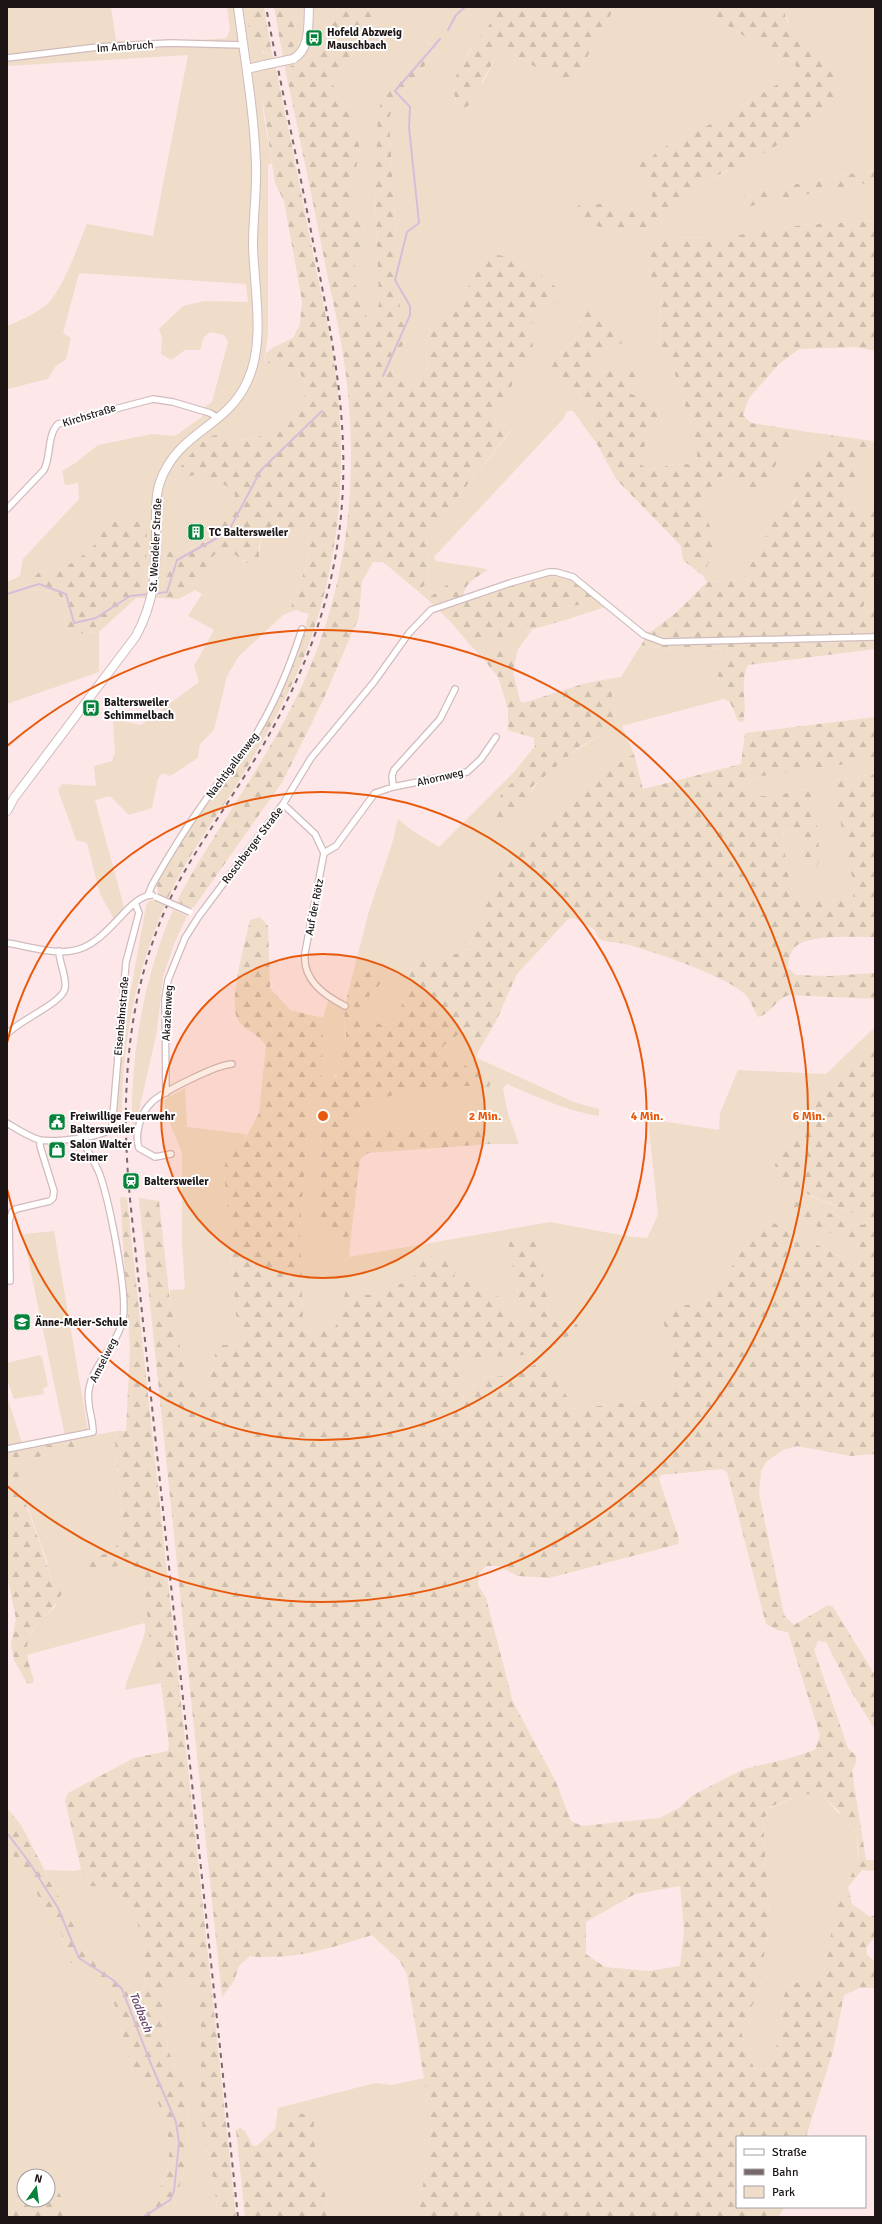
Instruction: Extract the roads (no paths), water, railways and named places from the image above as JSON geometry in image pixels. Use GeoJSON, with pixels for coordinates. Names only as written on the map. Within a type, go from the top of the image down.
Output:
{"type":"FeatureCollection","features":[{"type":"Feature","properties":{"kind":"main road","name":"St. Wendeler Straße"},"geometry":{"type":"LineString","coordinates":[[7,810],[14,798],[136,636],[148,612],[153,591],[156,504],[160,483],[173,455],[183,444],[232,406],[248,382],[257,343],[253,245],[256,167],[254,130],[238,7]]}},
{"type":"Feature","properties":{"kind":"main road"},"geometry":{"type":"LineString","coordinates":[[247,69],[293,58],[301,52],[306,43],[309,7]]}},
{"type":"Feature","properties":{"kind":"street","name":"Im Ambruch"},"geometry":{"type":"LineString","coordinates":[[7,58],[98,47],[170,43],[243,45]]}},
{"type":"Feature","properties":{"kind":"street","name":"Kirchstraße"},"geometry":{"type":"LineString","coordinates":[[7,509],[44,470],[48,463],[53,434],[58,424],[152,399],[173,402],[218,418]]}},
{"type":"Feature","properties":{"kind":"street","name":"Roschberger Straße"},"geometry":{"type":"LineString","coordinates":[[199,916],[283,804],[311,758],[374,682],[421,619],[431,610],[440,606],[510,583],[549,572],[556,572],[573,577],[644,635],[663,642],[875,637]]}},
{"type":"Feature","properties":{"kind":"street","name":"Nachtigallenweg"},"geometry":{"type":"LineString","coordinates":[[148,895],[185,830],[209,796],[243,754],[259,729],[287,672],[302,628]]}},
{"type":"Feature","properties":{"kind":"street"},"geometry":{"type":"LineString","coordinates":[[393,787],[392,776],[394,770],[440,719],[455,689]]}},
{"type":"Feature","properties":{"kind":"street","name":"Ahornweg"},"geometry":{"type":"LineString","coordinates":[[324,853],[336,846],[375,793],[393,787],[467,772],[481,759],[496,737]]}},
{"type":"Feature","properties":{"kind":"street"},"geometry":{"type":"LineString","coordinates":[[283,804],[315,834],[324,853]]}},
{"type":"Feature","properties":{"kind":"street","name":"Auf der Rötz"},"geometry":{"type":"LineString","coordinates":[[324,853],[304,964],[311,979],[321,991],[345,1006]]}},
{"type":"Feature","properties":{"kind":"street"},"geometry":{"type":"LineString","coordinates":[[7,943],[59,951],[71,951],[85,947],[100,939],[135,903],[148,895],[199,916]]}},
{"type":"Feature","properties":{"kind":"street","name":"Eisenbahnstraße"},"geometry":{"type":"LineString","coordinates":[[80,1137],[110,1130],[112,1127],[126,962],[139,913],[135,903]]}},
{"type":"Feature","properties":{"kind":"street","name":"Akazienweg"},"geometry":{"type":"LineString","coordinates":[[166,1093],[165,998],[168,980],[185,938],[199,916]]}},
{"type":"Feature","properties":{"kind":"street"},"geometry":{"type":"LineString","coordinates":[[7,1034],[22,1020],[57,1001],[62,996],[65,988],[65,982],[59,951]]}},
{"type":"Feature","properties":{"kind":"street"},"geometry":{"type":"LineString","coordinates":[[171,1154],[155,1157],[142,1150],[138,1144],[144,1113],[152,1102],[166,1093],[217,1067],[232,1064]]}},
{"type":"Feature","properties":{"kind":"street"},"geometry":{"type":"LineString","coordinates":[[7,1123],[40,1140],[64,1140],[80,1137]]}},
{"type":"Feature","properties":{"kind":"street","name":"Amselweg"},"geometry":{"type":"LineString","coordinates":[[7,1449],[93,1432],[88,1400],[91,1380],[123,1320],[122,1291],[118,1258],[105,1193],[94,1161],[80,1137]]}},
{"type":"Feature","properties":{"kind":"street"},"geometry":{"type":"LineString","coordinates":[[10,1281],[9,1221],[12,1212],[16,1209],[50,1201],[53,1198],[54,1191],[40,1146],[40,1140]]}},
{"type":"Feature","properties":{"kind":"waterway"},"geometry":{"type":"LineString","coordinates":[[448,30],[456,15],[465,7]]}},
{"type":"Feature","properties":{"kind":"waterway"},"geometry":{"type":"LineString","coordinates":[[383,376],[410,315],[410,306],[395,280],[407,232],[419,223],[409,127],[410,107],[395,91],[440,39]]}},
{"type":"Feature","properties":{"kind":"waterway"},"geometry":{"type":"LineString","coordinates":[[153,594],[167,592],[177,560],[228,532],[261,470],[322,411]]}},
{"type":"Feature","properties":{"kind":"waterway"},"geometry":{"type":"LineString","coordinates":[[7,594],[39,584],[66,594],[74,623],[96,618],[130,596],[149,594]]}},
{"type":"Feature","properties":{"kind":"waterway","name":"Todbach"},"geometry":{"type":"LineString","coordinates":[[7,1833],[29,1862],[58,1908],[79,1958],[113,1980],[122,1989],[151,2064],[176,2122],[179,2143],[174,2191],[170,2200],[143,2217]]}},
{"type":"Feature","properties":{"kind":"railway"},"geometry":{"type":"LineString","coordinates":[[238,2217],[130,1199],[126,1120],[130,1043],[136,1004],[145,967],[157,929],[180,880],[250,767],[291,693],[321,614],[329,587],[338,543],[342,500],[343,458],[337,375],[323,291],[266,7]]}},
{"type":"Feature","properties":{"kind":"place","name":"Hofeld Abzweig Mauschbach"},"geometry":{"type":"Point","coordinates":[314,38]}},
{"type":"Feature","properties":{"kind":"place","name":"TC Baltersweiler"},"geometry":{"type":"Point","coordinates":[196,532]}},
{"type":"Feature","properties":{"kind":"place","name":"Baltersweiler Schimmelbach"},"geometry":{"type":"Point","coordinates":[91,708]}},
{"type":"Feature","properties":{"kind":"place","name":"Freiwillige Feuerwehr Baltersweiler"},"geometry":{"type":"Point","coordinates":[57,1122]}},
{"type":"Feature","properties":{"kind":"place","name":"Salon Walter Steimer"},"geometry":{"type":"Point","coordinates":[57,1150]}},
{"type":"Feature","properties":{"kind":"place","name":"Baltersweiler"},"geometry":{"type":"Point","coordinates":[131,1181]}},
{"type":"Feature","properties":{"kind":"place","name":"Änne-Meier-Schule"},"geometry":{"type":"Point","coordinates":[22,1322]}}]}
